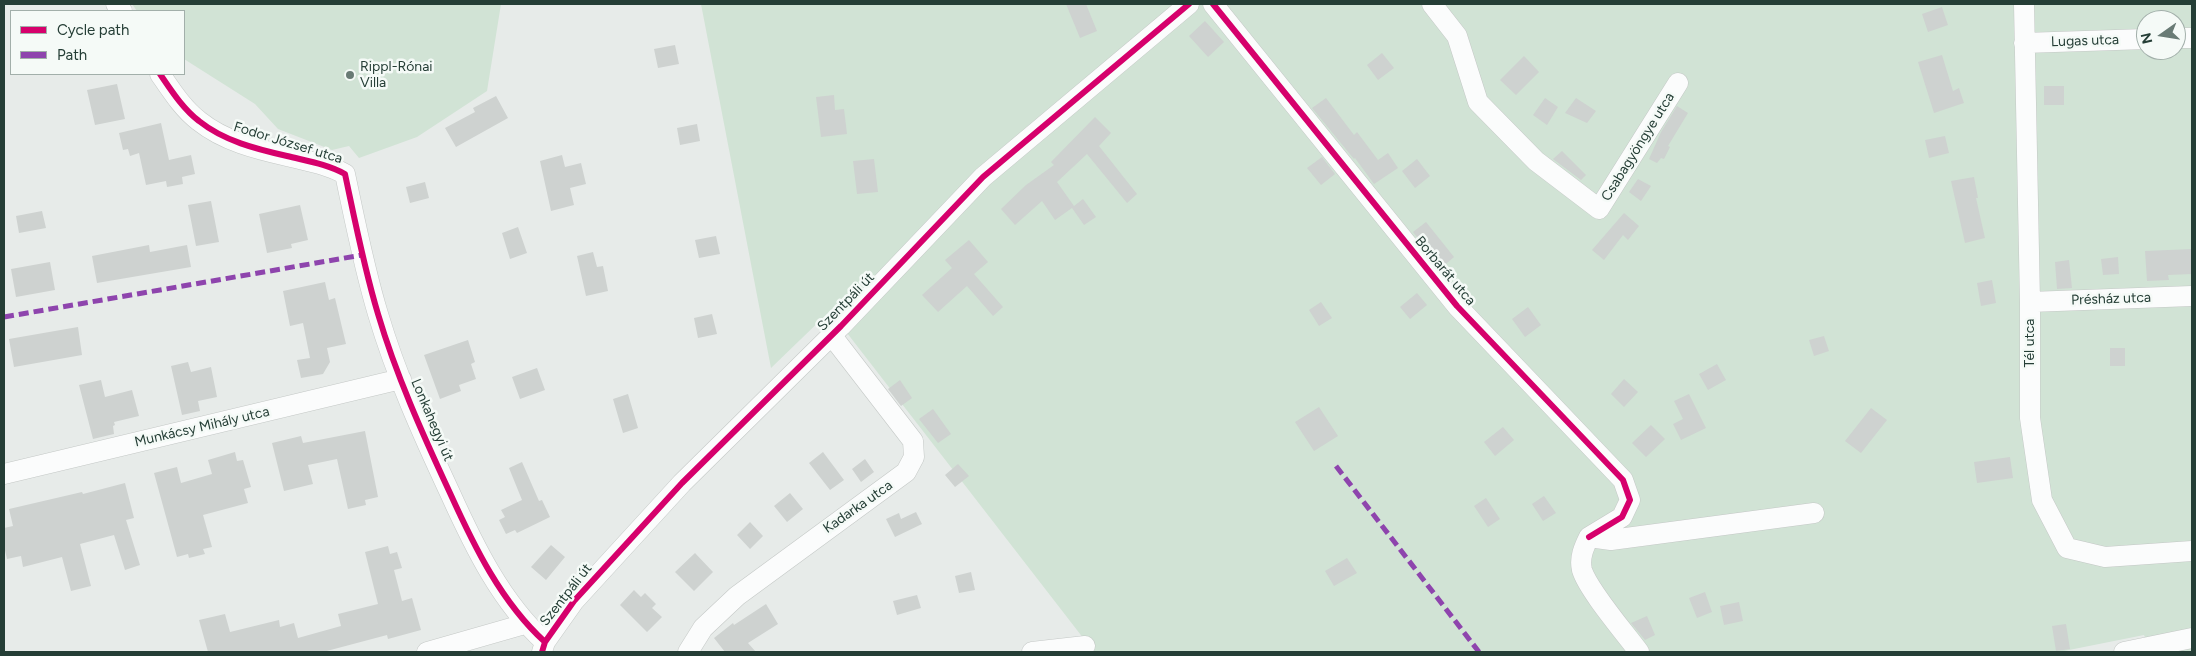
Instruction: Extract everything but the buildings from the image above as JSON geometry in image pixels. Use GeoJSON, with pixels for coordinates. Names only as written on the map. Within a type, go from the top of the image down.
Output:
{"type":"FeatureCollection","features":[{"type":"Feature","properties":{"kind":"street","name":"Szentpáli út"},"geometry":{"type":"LineString","coordinates":[[544,647],[574,601],[682,483],[832,336],[984,177],[1189,4]]}},
{"type":"Feature","properties":{"kind":"street","name":"Borbarát utca"},"geometry":{"type":"LineString","coordinates":[[1213,4],[1457,306],[1624,480],[1630,500],[1622,517],[1589,536]]}},
{"type":"Feature","properties":{"kind":"street","name":"Csabagyöngye utca"},"geometry":{"type":"LineString","coordinates":[[1432,4],[1457,36],[1478,102],[1536,161],[1599,209],[1678,83]]}},
{"type":"Feature","properties":{"kind":"street","name":"Tél utca"},"geometry":{"type":"LineString","coordinates":[[2024,4],[2030,302],[2030,418],[2042,500],[2066,548],[2106,557],[2192,551]]}},
{"type":"Feature","properties":{"kind":"street","name":"Lugas utca"},"geometry":{"type":"LineString","coordinates":[[2024,43],[2136,39]]}},
{"type":"Feature","properties":{"kind":"street","name":"Fodor József utca"},"geometry":{"type":"LineString","coordinates":[[161,75],[176,97],[198,121],[227,138],[264,151],[332,167],[345,174]]}},
{"type":"Feature","properties":{"kind":"street","name":"Lonkahegyi út"},"geometry":{"type":"LineString","coordinates":[[345,174],[371,289],[401,379],[423,436],[465,527],[504,594],[544,647]]}},
{"type":"Feature","properties":{"kind":"street","name":"Présház utca"},"geometry":{"type":"LineString","coordinates":[[2030,302],[2192,296]]}},
{"type":"Feature","properties":{"kind":"street","name":"Kadarka utca"},"geometry":{"type":"LineString","coordinates":[[688,652],[703,628],[737,596],[906,472],[914,457],[913,441],[832,336]]}},
{"type":"Feature","properties":{"kind":"street","name":"Munkácsy Mihály utca"},"geometry":{"type":"LineString","coordinates":[[4,474],[401,379]]}},
{"type":"Feature","properties":{"kind":"street"},"geometry":{"type":"LineString","coordinates":[[1639,652],[1590,586],[1582,569],[1582,552],[1589,536],[1610,540],[1814,512]]}},
{"type":"Feature","properties":{"kind":"street"},"geometry":{"type":"LineString","coordinates":[[427,652],[525,624]]}},
{"type":"Feature","properties":{"kind":"street"},"geometry":{"type":"LineString","coordinates":[[2124,652],[2192,638]]}},
{"type":"Feature","properties":{"kind":"street"},"geometry":{"type":"LineString","coordinates":[[1032,652],[1085,646]]}},
{"type":"Feature","properties":{"kind":"green space","name":"Rippl-Rónai Villa"},"geometry":{"type":"Polygon","coordinates":[[[132,4],[501,4],[487,91],[417,137],[359,158],[349,146],[332,150],[278,129],[255,104],[185,60],[185,10],[136,10],[132,4]]]}},
{"type":"Feature","properties":{"kind":"green space"},"geometry":{"type":"Polygon","coordinates":[[[701,4],[2192,4],[2192,652],[2151,652],[2144,635],[2059,652],[1094,652],[830,311],[771,368],[701,4]]]}},
{"type":"Feature","properties":{"kind":"marked path"},"geometry":{"type":"LineString","coordinates":[[4,317],[362,255]]}},
{"type":"Feature","properties":{"kind":"marked path"},"geometry":{"type":"LineString","coordinates":[[1336,466],[1479,652]]}},
{"type":"Feature","properties":{"kind":"cycle path"},"geometry":{"type":"LineString","coordinates":[[545,642],[574,601],[682,483],[841,326],[983,177],[1189,4]]}},
{"type":"Feature","properties":{"kind":"cycle path"},"geometry":{"type":"LineString","coordinates":[[1213,4],[1457,306],[1623,480],[1630,500],[1622,517],[1589,537]]}},
{"type":"Feature","properties":{"kind":"cycle path"},"geometry":{"type":"LineString","coordinates":[[161,75],[188,111],[219,134],[252,147],[317,163],[345,174],[373,297],[393,360],[411,405],[479,553],[515,609],[545,642],[542,652]]}},
{"type":"Feature","properties":{"kind":"place","name":"Rippl-Rónai Villa"},"geometry":{"type":"Point","coordinates":[350,75]}}]}
